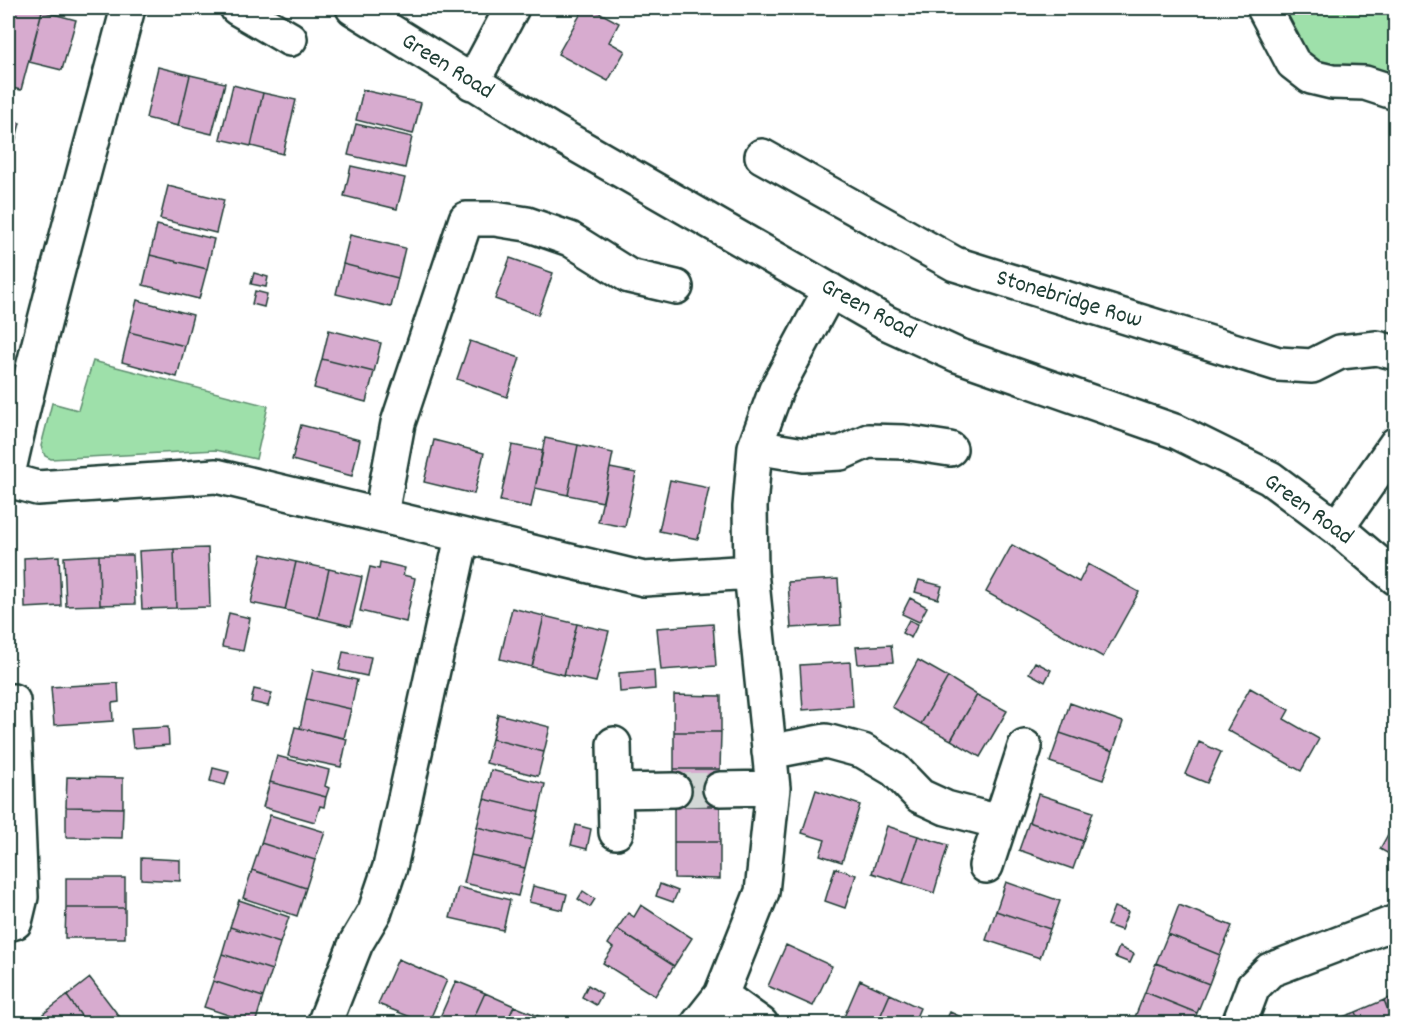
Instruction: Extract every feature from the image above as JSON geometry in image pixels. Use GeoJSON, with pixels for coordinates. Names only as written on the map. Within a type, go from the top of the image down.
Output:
{"type":"FeatureCollection","features":[{"type":"Feature","properties":{"kind":"street"},"geometry":{"type":"LineString","coordinates":[[8,474],[38,338],[81,190],[128,8]]}},
{"type":"Feature","properties":{"kind":"street"},"geometry":{"type":"LineString","coordinates":[[237,8],[290,39]]}},
{"type":"Feature","properties":{"kind":"street","name":"Green Road"},"geometry":{"type":"LineString","coordinates":[[353,8],[472,83],[887,323],[957,355],[1177,432],[1270,478],[1337,528],[1395,578]]}},
{"type":"Feature","properties":{"kind":"street"},"geometry":{"type":"LineString","coordinates":[[472,83],[512,8]]}},
{"type":"Feature","properties":{"kind":"street"},"geometry":{"type":"LineString","coordinates":[[1264,8],[1293,63],[1311,76],[1332,82],[1365,84],[1395,93]]}},
{"type":"Feature","properties":{"kind":"street","name":"Stonebridge Row"},"geometry":{"type":"LineString","coordinates":[[762,156],[955,264],[1014,284],[1278,364],[1312,366],[1340,352],[1377,348],[1395,353]]}},
{"type":"Feature","properties":{"kind":"street"},"geometry":{"type":"LineString","coordinates":[[381,514],[398,423],[466,219],[495,219],[527,224],[570,239],[628,276],[676,286]]}},
{"type":"Feature","properties":{"kind":"street"},"geometry":{"type":"LineString","coordinates":[[698,1023],[721,995],[762,892],[773,788],[751,572],[750,507],[755,447],[776,390],[830,290]]}},
{"type":"Feature","properties":{"kind":"street"},"geometry":{"type":"LineString","coordinates":[[755,447],[804,455],[841,453],[868,441],[904,442],[950,449]]}},
{"type":"Feature","properties":{"kind":"street"},"geometry":{"type":"LineString","coordinates":[[1337,528],[1395,444]]}},
{"type":"Feature","properties":{"kind":"street"},"geometry":{"type":"LineString","coordinates":[[8,480],[37,488],[216,476],[644,579],[751,572]]}},
{"type":"Feature","properties":{"kind":"street"},"geometry":{"type":"LineString","coordinates":[[324,1023],[356,943],[375,911],[390,867],[462,537]]}},
{"type":"Feature","properties":{"kind":"street"},"geometry":{"type":"LineString","coordinates":[[8,924],[15,922],[21,897],[13,701]]}},
{"type":"Feature","properties":{"kind":"street"},"geometry":{"type":"LineString","coordinates":[[769,752],[826,741],[863,751],[895,770],[920,796],[946,808],[999,822]]}},
{"type":"Feature","properties":{"kind":"street"},"geometry":{"type":"LineString","coordinates":[[614,744],[616,832]]}},
{"type":"Feature","properties":{"kind":"street"},"geometry":{"type":"LineString","coordinates":[[986,866],[1025,747]]}},
{"type":"Feature","properties":{"kind":"street"},"geometry":{"type":"LineString","coordinates":[[720,789],[773,788]]}},
{"type":"Feature","properties":{"kind":"street"},"geometry":{"type":"LineString","coordinates":[[615,791],[674,790]]}},
{"type":"Feature","properties":{"kind":"street"},"geometry":{"type":"LineString","coordinates":[[1239,1023],[1253,987],[1270,970],[1395,922]]}},
{"type":"Feature","properties":{"kind":"street"},"geometry":{"type":"LineString","coordinates":[[721,995],[761,1023]]}},
{"type":"Feature","properties":{"kind":"green space"},"geometry":{"type":"Polygon","coordinates":[[[1287,8],[1395,8],[1395,75],[1340,68],[1307,55],[1295,44],[1288,28],[1287,8]]]}},
{"type":"Feature","properties":{"kind":"green space"},"geometry":{"type":"Polygon","coordinates":[[[93,361],[268,406],[256,459],[216,450],[51,459],[45,456],[41,446],[52,403],[78,410],[93,361]]]}},
{"type":"Feature","properties":{"kind":"building"},"geometry":{"type":"Polygon","coordinates":[[[10,8],[42,11],[21,90],[8,87],[10,8]]]}},
{"type":"Feature","properties":{"kind":"building"},"geometry":{"type":"Polygon","coordinates":[[[584,8],[591,8],[619,23],[609,42],[625,51],[608,81],[558,54],[584,8]]]}},
{"type":"Feature","properties":{"kind":"building"},"geometry":{"type":"Polygon","coordinates":[[[42,11],[76,20],[62,70],[29,62],[42,11]]]}},
{"type":"Feature","properties":{"kind":"building"},"geometry":{"type":"Polygon","coordinates":[[[158,67],[190,75],[178,126],[146,118],[158,67]]]}},
{"type":"Feature","properties":{"kind":"building"},"geometry":{"type":"Polygon","coordinates":[[[190,75],[225,83],[212,134],[178,126],[190,75]]]}},
{"type":"Feature","properties":{"kind":"building"},"geometry":{"type":"Polygon","coordinates":[[[233,85],[263,93],[251,146],[220,139],[233,85]]]}},
{"type":"Feature","properties":{"kind":"building"},"geometry":{"type":"Polygon","coordinates":[[[363,90],[421,103],[413,134],[356,120],[363,90]]]}},
{"type":"Feature","properties":{"kind":"building"},"geometry":{"type":"Polygon","coordinates":[[[263,93],[296,100],[283,154],[251,146],[263,93]]]}},
{"type":"Feature","properties":{"kind":"building"},"geometry":{"type":"Polygon","coordinates":[[[8,119],[20,123],[12,154],[8,153],[8,119]]]}},
{"type":"Feature","properties":{"kind":"building"},"geometry":{"type":"Polygon","coordinates":[[[356,124],[412,137],[405,168],[348,155],[356,124]]]}},
{"type":"Feature","properties":{"kind":"building"},"geometry":{"type":"Polygon","coordinates":[[[351,166],[405,178],[397,209],[344,196],[351,166]]]}},
{"type":"Feature","properties":{"kind":"building"},"geometry":{"type":"Polygon","coordinates":[[[168,186],[224,200],[216,233],[160,219],[168,186]]]}},
{"type":"Feature","properties":{"kind":"building"},"geometry":{"type":"Polygon","coordinates":[[[157,225],[214,239],[207,269],[150,255],[157,225]]]}},
{"type":"Feature","properties":{"kind":"building"},"geometry":{"type":"Polygon","coordinates":[[[350,235],[405,248],[398,278],[343,264],[350,235]]]}},
{"type":"Feature","properties":{"kind":"building"},"geometry":{"type":"Polygon","coordinates":[[[150,255],[207,269],[199,299],[143,285],[150,255]]]}},
{"type":"Feature","properties":{"kind":"building"},"geometry":{"type":"Polygon","coordinates":[[[510,258],[553,273],[538,315],[495,299],[510,258]]]}},
{"type":"Feature","properties":{"kind":"building"},"geometry":{"type":"Polygon","coordinates":[[[343,264],[398,278],[391,307],[336,294],[343,264]]]}},
{"type":"Feature","properties":{"kind":"building"},"geometry":{"type":"Polygon","coordinates":[[[254,273],[268,277],[266,287],[251,284],[254,273]]]}},
{"type":"Feature","properties":{"kind":"building"},"geometry":{"type":"Polygon","coordinates":[[[255,291],[267,294],[264,307],[252,304],[255,291]]]}},
{"type":"Feature","properties":{"kind":"building"},"geometry":{"type":"Polygon","coordinates":[[[137,300],[193,315],[185,346],[129,332],[137,300]]]}},
{"type":"Feature","properties":{"kind":"building"},"geometry":{"type":"Polygon","coordinates":[[[329,330],[381,343],[374,372],[322,359],[329,330]]]}},
{"type":"Feature","properties":{"kind":"building"},"geometry":{"type":"Polygon","coordinates":[[[129,332],[185,346],[177,377],[122,362],[129,332]]]}},
{"type":"Feature","properties":{"kind":"building"},"geometry":{"type":"Polygon","coordinates":[[[470,341],[520,358],[507,397],[457,379],[470,341]]]}},
{"type":"Feature","properties":{"kind":"building"},"geometry":{"type":"Polygon","coordinates":[[[322,359],[374,372],[366,402],[314,388],[322,359]]]}},
{"type":"Feature","properties":{"kind":"building"},"geometry":{"type":"Polygon","coordinates":[[[301,425],[360,440],[352,476],[292,460],[301,425]]]}},
{"type":"Feature","properties":{"kind":"building"},"geometry":{"type":"Polygon","coordinates":[[[545,438],[578,445],[568,495],[535,488],[545,438]]]}},
{"type":"Feature","properties":{"kind":"building"},"geometry":{"type":"Polygon","coordinates":[[[434,440],[484,453],[474,494],[424,482],[434,440]]]}},
{"type":"Feature","properties":{"kind":"building"},"geometry":{"type":"Polygon","coordinates":[[[512,445],[543,451],[531,507],[500,501],[512,445]]]}},
{"type":"Feature","properties":{"kind":"building"},"geometry":{"type":"Polygon","coordinates":[[[578,445],[613,453],[603,502],[568,495],[578,445]]]}},
{"type":"Feature","properties":{"kind":"building"},"geometry":{"type":"Polygon","coordinates":[[[610,468],[636,473],[625,527],[598,522],[610,468]]]}},
{"type":"Feature","properties":{"kind":"building"},"geometry":{"type":"Polygon","coordinates":[[[670,480],[709,488],[698,539],[659,531],[670,480]]]}},
{"type":"Feature","properties":{"kind":"building"},"geometry":{"type":"Polygon","coordinates":[[[1012,545],[1079,582],[1088,564],[1139,592],[1103,657],[986,592],[1012,545]]]}},
{"type":"Feature","properties":{"kind":"building"},"geometry":{"type":"Polygon","coordinates":[[[208,548],[210,607],[176,608],[174,549],[208,548]]]}},
{"type":"Feature","properties":{"kind":"building"},"geometry":{"type":"Polygon","coordinates":[[[174,549],[176,608],[142,609],[139,551],[174,549]]]}},
{"type":"Feature","properties":{"kind":"building"},"geometry":{"type":"Polygon","coordinates":[[[262,554],[296,562],[285,610],[251,603],[262,554]]]}},
{"type":"Feature","properties":{"kind":"building"},"geometry":{"type":"Polygon","coordinates":[[[99,555],[100,605],[66,606],[64,557],[99,555]]]}},
{"type":"Feature","properties":{"kind":"building"},"geometry":{"type":"Polygon","coordinates":[[[99,555],[133,555],[135,604],[100,605],[99,555]]]}},
{"type":"Feature","properties":{"kind":"building"},"geometry":{"type":"Polygon","coordinates":[[[59,556],[61,606],[25,608],[24,558],[59,556]]]}},
{"type":"Feature","properties":{"kind":"building"},"geometry":{"type":"Polygon","coordinates":[[[296,562],[329,569],[318,618],[285,610],[296,562]]]}},
{"type":"Feature","properties":{"kind":"building"},"geometry":{"type":"Polygon","coordinates":[[[380,562],[405,568],[403,575],[415,578],[406,622],[360,611],[370,567],[379,569],[380,562]]]}},
{"type":"Feature","properties":{"kind":"building"},"geometry":{"type":"Polygon","coordinates":[[[329,569],[362,577],[351,626],[318,618],[329,569]]]}},
{"type":"Feature","properties":{"kind":"building"},"geometry":{"type":"Polygon","coordinates":[[[838,579],[841,625],[791,628],[788,582],[838,579]]]}},
{"type":"Feature","properties":{"kind":"building"},"geometry":{"type":"Polygon","coordinates":[[[919,580],[942,586],[938,599],[915,592],[919,580]]]}},
{"type":"Feature","properties":{"kind":"building"},"geometry":{"type":"Polygon","coordinates":[[[910,598],[927,607],[919,622],[902,614],[910,598]]]}},
{"type":"Feature","properties":{"kind":"building"},"geometry":{"type":"Polygon","coordinates":[[[512,608],[544,616],[532,667],[500,659],[512,608]]]}},
{"type":"Feature","properties":{"kind":"building"},"geometry":{"type":"Polygon","coordinates":[[[229,613],[250,618],[243,651],[222,647],[229,613]]]}},
{"type":"Feature","properties":{"kind":"building"},"geometry":{"type":"Polygon","coordinates":[[[544,616],[577,624],[564,675],[532,667],[544,616]]]}},
{"type":"Feature","properties":{"kind":"building"},"geometry":{"type":"Polygon","coordinates":[[[909,620],[918,624],[911,638],[902,633],[909,620]]]}},
{"type":"Feature","properties":{"kind":"building"},"geometry":{"type":"Polygon","coordinates":[[[577,624],[609,631],[596,682],[564,675],[577,624]]]}},
{"type":"Feature","properties":{"kind":"building"},"geometry":{"type":"Polygon","coordinates":[[[713,624],[716,666],[661,670],[657,628],[713,624]]]}},
{"type":"Feature","properties":{"kind":"building"},"geometry":{"type":"Polygon","coordinates":[[[891,645],[893,662],[858,664],[856,647],[891,645]]]}},
{"type":"Feature","properties":{"kind":"building"},"geometry":{"type":"Polygon","coordinates":[[[343,652],[371,657],[367,676],[339,670],[343,652]]]}},
{"type":"Feature","properties":{"kind":"building"},"geometry":{"type":"Polygon","coordinates":[[[918,660],[948,677],[921,724],[892,707],[918,660]]]}},
{"type":"Feature","properties":{"kind":"building"},"geometry":{"type":"Polygon","coordinates":[[[850,662],[853,706],[803,710],[800,665],[850,662]]]}},
{"type":"Feature","properties":{"kind":"building"},"geometry":{"type":"Polygon","coordinates":[[[1035,662],[1051,670],[1045,682],[1029,673],[1035,662]]]}},
{"type":"Feature","properties":{"kind":"building"},"geometry":{"type":"Polygon","coordinates":[[[313,670],[357,680],[351,709],[306,699],[313,670]]]}},
{"type":"Feature","properties":{"kind":"building"},"geometry":{"type":"Polygon","coordinates":[[[654,670],[655,689],[620,692],[619,673],[654,670]]]}},
{"type":"Feature","properties":{"kind":"building"},"geometry":{"type":"Polygon","coordinates":[[[948,677],[977,695],[951,740],[921,724],[948,677]]]}},
{"type":"Feature","properties":{"kind":"building"},"geometry":{"type":"Polygon","coordinates":[[[118,683],[119,702],[112,703],[113,721],[54,725],[51,687],[118,683]]]}},
{"type":"Feature","properties":{"kind":"building"},"geometry":{"type":"Polygon","coordinates":[[[1250,688],[1289,710],[1284,719],[1319,739],[1301,771],[1227,730],[1250,688]]]}},
{"type":"Feature","properties":{"kind":"building"},"geometry":{"type":"Polygon","coordinates":[[[254,689],[272,693],[268,706],[251,702],[254,689]]]}},
{"type":"Feature","properties":{"kind":"building"},"geometry":{"type":"Polygon","coordinates":[[[674,695],[721,696],[721,732],[674,732],[674,695]]]}},
{"type":"Feature","properties":{"kind":"building"},"geometry":{"type":"Polygon","coordinates":[[[977,695],[1007,711],[980,757],[951,740],[977,695]]]}},
{"type":"Feature","properties":{"kind":"building"},"geometry":{"type":"Polygon","coordinates":[[[306,699],[351,709],[344,738],[300,728],[306,699]]]}},
{"type":"Feature","properties":{"kind":"building"},"geometry":{"type":"Polygon","coordinates":[[[1070,703],[1123,722],[1113,751],[1060,733],[1070,703]]]}},
{"type":"Feature","properties":{"kind":"building"},"geometry":{"type":"Polygon","coordinates":[[[498,714],[550,727],[544,752],[492,739],[498,714]]]}},
{"type":"Feature","properties":{"kind":"building"},"geometry":{"type":"Polygon","coordinates":[[[168,727],[169,745],[133,748],[131,729],[168,727]]]}},
{"type":"Feature","properties":{"kind":"building"},"geometry":{"type":"Polygon","coordinates":[[[295,727],[347,739],[341,767],[288,756],[295,727]]]}},
{"type":"Feature","properties":{"kind":"building"},"geometry":{"type":"Polygon","coordinates":[[[674,732],[721,732],[720,769],[674,769],[674,732]]]}},
{"type":"Feature","properties":{"kind":"building"},"geometry":{"type":"Polygon","coordinates":[[[1060,733],[1113,751],[1103,780],[1050,762],[1060,733]]]}},
{"type":"Feature","properties":{"kind":"building"},"geometry":{"type":"Polygon","coordinates":[[[492,739],[544,752],[538,776],[486,763],[492,739]]]}},
{"type":"Feature","properties":{"kind":"building"},"geometry":{"type":"Polygon","coordinates":[[[1199,742],[1221,752],[1207,783],[1185,774],[1199,742]]]}},
{"type":"Feature","properties":{"kind":"building"},"geometry":{"type":"Polygon","coordinates":[[[277,756],[329,770],[325,786],[329,788],[326,797],[270,782],[277,756]]]}},
{"type":"Feature","properties":{"kind":"building"},"geometry":{"type":"Polygon","coordinates":[[[213,768],[229,772],[225,785],[210,781],[213,768]]]}},
{"type":"Feature","properties":{"kind":"building"},"geometry":{"type":"Polygon","coordinates":[[[674,769],[720,769],[720,806],[674,806],[674,769]]]}},
{"type":"Feature","properties":{"kind":"building"},"geometry":{"type":"Polygon","coordinates":[[[491,770],[545,784],[539,812],[484,799],[491,770]]]}},
{"type":"Feature","properties":{"kind":"building"},"geometry":{"type":"Polygon","coordinates":[[[67,777],[123,778],[123,808],[66,807],[67,777]]]}},
{"type":"Feature","properties":{"kind":"building"},"geometry":{"type":"Polygon","coordinates":[[[270,782],[326,797],[324,807],[320,806],[315,822],[263,807],[270,782]]]}},
{"type":"Feature","properties":{"kind":"building"},"geometry":{"type":"Polygon","coordinates":[[[816,790],[860,805],[842,862],[820,855],[825,840],[802,833],[816,790]]]}},
{"type":"Feature","properties":{"kind":"building"},"geometry":{"type":"Polygon","coordinates":[[[1038,794],[1093,812],[1083,841],[1029,822],[1038,794]]]}},
{"type":"Feature","properties":{"kind":"building"},"geometry":{"type":"Polygon","coordinates":[[[484,799],[539,812],[532,840],[477,827],[484,799]]]}},
{"type":"Feature","properties":{"kind":"building"},"geometry":{"type":"Polygon","coordinates":[[[674,806],[720,806],[720,842],[674,842],[674,806]]]}},
{"type":"Feature","properties":{"kind":"building"},"geometry":{"type":"Polygon","coordinates":[[[66,807],[123,808],[122,838],[66,837],[66,807]]]}},
{"type":"Feature","properties":{"kind":"building"},"geometry":{"type":"Polygon","coordinates":[[[270,815],[325,832],[315,860],[261,843],[270,815]]]}},
{"type":"Feature","properties":{"kind":"building"},"geometry":{"type":"Polygon","coordinates":[[[1029,822],[1083,841],[1073,869],[1019,850],[1029,822]]]}},
{"type":"Feature","properties":{"kind":"building"},"geometry":{"type":"Polygon","coordinates":[[[576,825],[591,829],[587,849],[571,845],[576,825]]]}},
{"type":"Feature","properties":{"kind":"building"},"geometry":{"type":"Polygon","coordinates":[[[887,826],[918,836],[903,883],[872,873],[887,826]]]}},
{"type":"Feature","properties":{"kind":"building"},"geometry":{"type":"Polygon","coordinates":[[[477,827],[532,840],[525,868],[471,855],[477,827]]]}},
{"type":"Feature","properties":{"kind":"building"},"geometry":{"type":"Polygon","coordinates":[[[1391,829],[1396,832],[1396,858],[1380,849],[1391,829]]]}},
{"type":"Feature","properties":{"kind":"building"},"geometry":{"type":"Polygon","coordinates":[[[918,836],[948,845],[934,893],[903,883],[918,836]]]}},
{"type":"Feature","properties":{"kind":"building"},"geometry":{"type":"Polygon","coordinates":[[[674,842],[720,842],[720,879],[674,878],[674,842]]]}},
{"type":"Feature","properties":{"kind":"building"},"geometry":{"type":"Polygon","coordinates":[[[261,843],[315,860],[306,888],[252,870],[261,843]]]}},
{"type":"Feature","properties":{"kind":"building"},"geometry":{"type":"Polygon","coordinates":[[[471,855],[525,868],[518,896],[464,883],[471,855]]]}},
{"type":"Feature","properties":{"kind":"building"},"geometry":{"type":"Polygon","coordinates":[[[141,858],[180,860],[180,881],[141,879],[141,858]]]}},
{"type":"Feature","properties":{"kind":"building"},"geometry":{"type":"Polygon","coordinates":[[[835,868],[856,875],[845,908],[825,901],[835,868]]]}},
{"type":"Feature","properties":{"kind":"building"},"geometry":{"type":"Polygon","coordinates":[[[252,870],[306,888],[297,916],[243,898],[252,870]]]}},
{"type":"Feature","properties":{"kind":"building"},"geometry":{"type":"Polygon","coordinates":[[[66,878],[125,878],[125,908],[66,908],[66,878]]]}},
{"type":"Feature","properties":{"kind":"building"},"geometry":{"type":"Polygon","coordinates":[[[1006,882],[1060,901],[1050,929],[996,911],[1006,882]]]}},
{"type":"Feature","properties":{"kind":"building"},"geometry":{"type":"Polygon","coordinates":[[[660,884],[678,891],[673,902],[656,896],[660,884]]]}},
{"type":"Feature","properties":{"kind":"building"},"geometry":{"type":"Polygon","coordinates":[[[533,886],[567,894],[563,910],[529,902],[533,886]]]}},
{"type":"Feature","properties":{"kind":"building"},"geometry":{"type":"Polygon","coordinates":[[[458,887],[510,900],[503,930],[450,918],[458,887]]]}},
{"type":"Feature","properties":{"kind":"building"},"geometry":{"type":"Polygon","coordinates":[[[583,891],[595,899],[590,907],[578,899],[583,891]]]}},
{"type":"Feature","properties":{"kind":"building"},"geometry":{"type":"Polygon","coordinates":[[[239,900],[289,917],[280,943],[230,927],[239,900]]]}},
{"type":"Feature","properties":{"kind":"building"},"geometry":{"type":"Polygon","coordinates":[[[641,905],[692,938],[674,966],[617,929],[628,913],[634,917],[641,905]]]}},
{"type":"Feature","properties":{"kind":"building"},"geometry":{"type":"Polygon","coordinates":[[[1179,905],[1232,926],[1220,955],[1168,934],[1179,905]]]}},
{"type":"Feature","properties":{"kind":"building"},"geometry":{"type":"Polygon","coordinates":[[[1114,907],[1128,912],[1121,930],[1107,925],[1114,907]]]}},
{"type":"Feature","properties":{"kind":"building"},"geometry":{"type":"Polygon","coordinates":[[[66,908],[125,908],[125,938],[65,938],[66,908]]]}},
{"type":"Feature","properties":{"kind":"building"},"geometry":{"type":"Polygon","coordinates":[[[996,911],[1050,929],[1040,958],[986,940],[996,911]]]}},
{"type":"Feature","properties":{"kind":"building"},"geometry":{"type":"Polygon","coordinates":[[[230,927],[280,943],[272,970],[222,954],[230,927]]]}},
{"type":"Feature","properties":{"kind":"building"},"geometry":{"type":"Polygon","coordinates":[[[617,929],[674,966],[655,996],[603,963],[613,948],[608,944],[617,929]]]}},
{"type":"Feature","properties":{"kind":"building"},"geometry":{"type":"Polygon","coordinates":[[[1168,934],[1220,955],[1209,984],[1156,963],[1168,934]]]}},
{"type":"Feature","properties":{"kind":"building"},"geometry":{"type":"Polygon","coordinates":[[[786,945],[832,966],[813,1006],[768,986],[786,945]]]}},
{"type":"Feature","properties":{"kind":"building"},"geometry":{"type":"Polygon","coordinates":[[[1119,947],[1134,954],[1130,963],[1115,957],[1119,947]]]}},
{"type":"Feature","properties":{"kind":"building"},"geometry":{"type":"Polygon","coordinates":[[[222,954],[272,970],[263,997],[213,981],[222,954]]]}},
{"type":"Feature","properties":{"kind":"building"},"geometry":{"type":"Polygon","coordinates":[[[398,959],[447,980],[428,1024],[378,1004],[398,959]]]}},
{"type":"Feature","properties":{"kind":"building"},"geometry":{"type":"Polygon","coordinates":[[[1156,963],[1209,984],[1197,1013],[1145,992],[1156,963]]]}},
{"type":"Feature","properties":{"kind":"building"},"geometry":{"type":"Polygon","coordinates":[[[90,978],[125,1024],[87,1024],[67,996],[90,978]]]}},
{"type":"Feature","properties":{"kind":"building"},"geometry":{"type":"Polygon","coordinates":[[[860,980],[890,994],[877,1024],[841,1024],[860,980]]]}},
{"type":"Feature","properties":{"kind":"building"},"geometry":{"type":"Polygon","coordinates":[[[213,981],[263,997],[255,1024],[204,1007],[213,981]]]}},
{"type":"Feature","properties":{"kind":"building"},"geometry":{"type":"Polygon","coordinates":[[[456,981],[485,993],[471,1024],[437,1024],[456,981]]]}},
{"type":"Feature","properties":{"kind":"building"},"geometry":{"type":"Polygon","coordinates":[[[588,985],[602,994],[596,1005],[582,997],[588,985]]]}},
{"type":"Feature","properties":{"kind":"building"},"geometry":{"type":"Polygon","coordinates":[[[1145,992],[1197,1013],[1193,1024],[1133,1022],[1145,992]]]}},
{"type":"Feature","properties":{"kind":"building"},"geometry":{"type":"Polygon","coordinates":[[[485,993],[514,1006],[506,1024],[471,1024],[485,993]]]}},
{"type":"Feature","properties":{"kind":"building"},"geometry":{"type":"Polygon","coordinates":[[[890,994],[920,1008],[913,1024],[877,1024],[890,994]]]}},
{"type":"Feature","properties":{"kind":"building"},"geometry":{"type":"Polygon","coordinates":[[[67,996],[87,1024],[50,1024],[43,1014],[67,996]]]}},
{"type":"Feature","properties":{"kind":"building"},"geometry":{"type":"Polygon","coordinates":[[[1396,996],[1396,1024],[1393,1024],[1384,1000],[1396,996]]]}},
{"type":"Feature","properties":{"kind":"building"},"geometry":{"type":"Polygon","coordinates":[[[1384,1000],[1393,1024],[1361,1024],[1356,1012],[1384,1000]]]}},
{"type":"Feature","properties":{"kind":"building"},"geometry":{"type":"Polygon","coordinates":[[[514,1006],[543,1018],[540,1024],[506,1024],[514,1006]]]}},
{"type":"Feature","properties":{"kind":"building"},"geometry":{"type":"Polygon","coordinates":[[[950,1012],[976,1024],[944,1024],[950,1012]]]}},
{"type":"Feature","properties":{"kind":"building"},"geometry":{"type":"Polygon","coordinates":[[[1356,1012],[1361,1024],[1329,1024],[1329,1022],[1356,1012]]]}},
{"type":"Feature","properties":{"kind":"tunnel"},"geometry":{"type":"LineString","coordinates":[[674,790],[720,789]]}}]}
